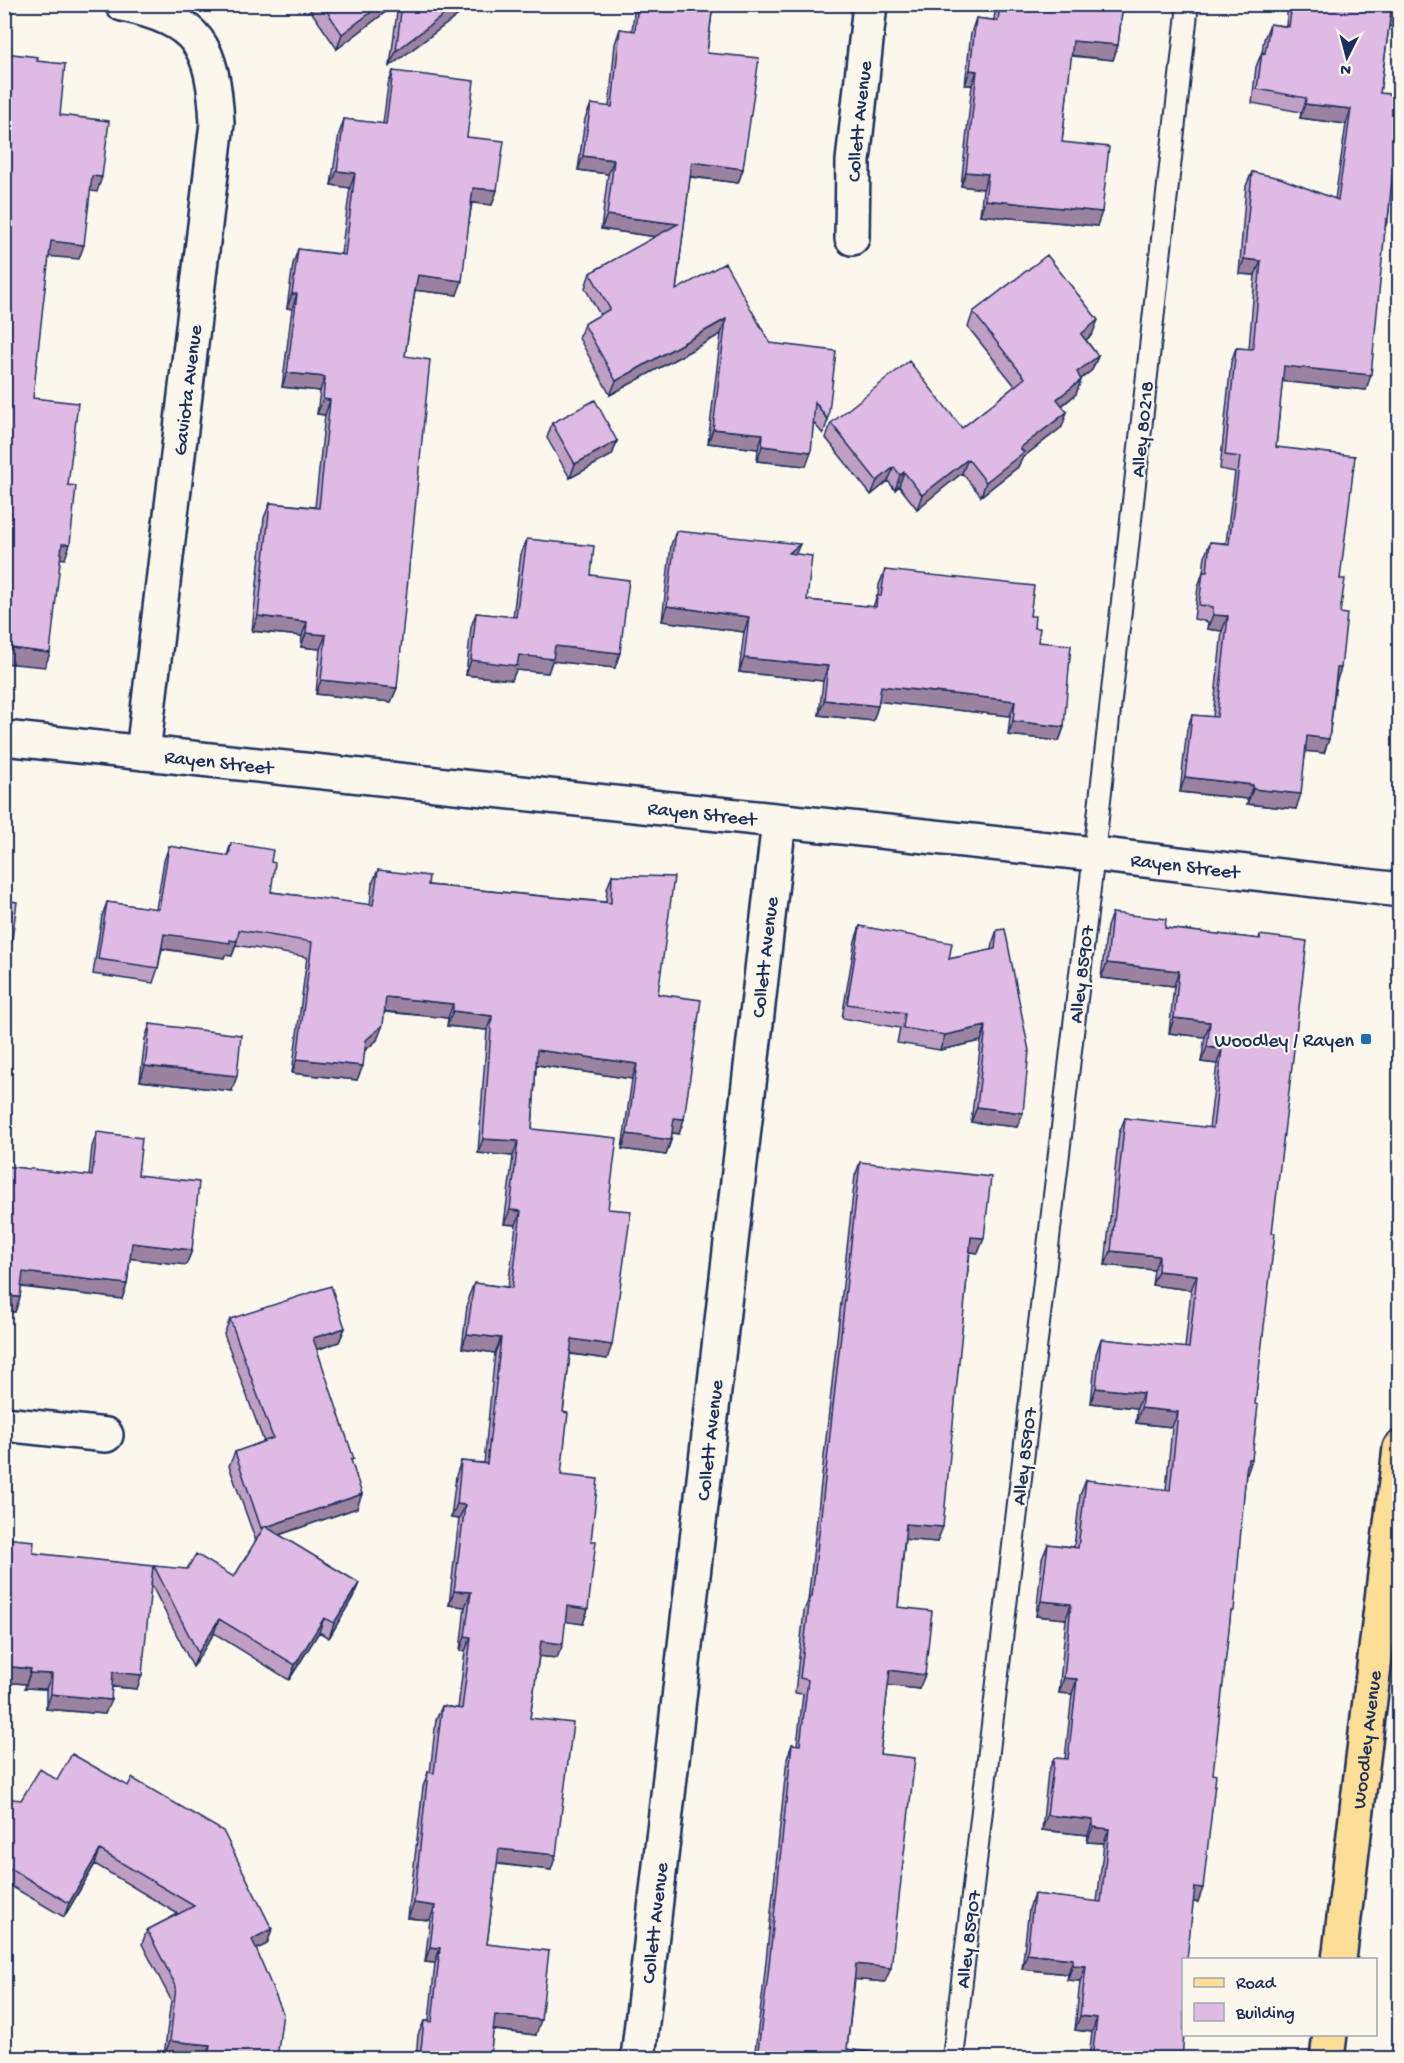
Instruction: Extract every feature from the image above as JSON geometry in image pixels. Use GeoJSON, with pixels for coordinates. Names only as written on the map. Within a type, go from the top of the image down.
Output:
{"type":"FeatureCollection","features":[{"type":"Feature","properties":{"kind":"main road","name":"Woodley Avenue"},"geometry":{"type":"LineString","coordinates":[[1339,1958],[1400,1448]]}},
{"type":"Feature","properties":{"kind":"main road"},"geometry":{"type":"LineString","coordinates":[[1327,2058],[1330,2036]]}},
{"type":"Feature","properties":{"kind":"street","name":"Gaviota Avenue"},"geometry":{"type":"LineString","coordinates":[[122,4],[147,10],[191,31],[205,52],[215,83],[217,123],[143,753]]}},
{"type":"Feature","properties":{"kind":"street","name":"Collett Avenue"},"geometry":{"type":"LineString","coordinates":[[852,238],[853,161],[870,4]]}},
{"type":"Feature","properties":{"kind":"street","name":"Rayen Street"},"geometry":{"type":"LineString","coordinates":[[4,738],[1094,854],[1400,890]]}},
{"type":"Feature","properties":{"kind":"street","name":"Collett Avenue"},"geometry":{"type":"LineString","coordinates":[[638,2058],[779,821]]}},
{"type":"Feature","properties":{"kind":"street"},"geometry":{"type":"LineString","coordinates":[[4,1424],[106,1435]]}},
{"type":"Feature","properties":{"kind":"lane","name":"Alley 80218"},"geometry":{"type":"LineString","coordinates":[[1094,854],[1188,4]]}},
{"type":"Feature","properties":{"kind":"lane","name":"Alley 85907"},"geometry":{"type":"LineString","coordinates":[[953,2058],[1094,854]]}},
{"type":"Feature","properties":{"kind":"building"},"geometry":{"type":"Polygon","coordinates":[[[322,4],[382,4],[342,34],[322,4]]]}},
{"type":"Feature","properties":{"kind":"building"},"geometry":{"type":"Polygon","coordinates":[[[402,4],[458,4],[396,51],[402,4]]]}},
{"type":"Feature","properties":{"kind":"building"},"geometry":{"type":"Polygon","coordinates":[[[638,4],[713,4],[707,53],[759,58],[743,169],[692,162],[676,290],[725,263],[770,343],[836,351],[828,420],[815,402],[811,452],[762,446],[763,434],[713,429],[726,319],[616,381],[584,324],[610,309],[590,273],[678,224],[607,215],[614,160],[583,156],[591,104],[612,107],[620,29],[635,31],[638,4]]]}},
{"type":"Feature","properties":{"kind":"building"},"geometry":{"type":"Polygon","coordinates":[[[1000,4],[1123,4],[1118,45],[1073,41],[1062,142],[1109,147],[1102,212],[985,200],[988,174],[966,172],[977,71],[970,70],[976,18],[998,21],[1000,4]]]}},
{"type":"Feature","properties":{"kind":"building"},"geometry":{"type":"Polygon","coordinates":[[[1292,4],[1400,4],[1400,12],[1391,11],[1380,93],[1400,95],[1400,147],[1399,151],[1395,150],[1388,219],[1386,219],[1371,375],[1284,366],[1276,447],[1355,456],[1340,579],[1345,579],[1340,613],[1347,614],[1341,668],[1337,668],[1329,739],[1307,736],[1301,794],[1253,789],[1253,785],[1185,777],[1192,715],[1217,717],[1228,616],[1213,615],[1213,607],[1199,605],[1203,572],[1207,572],[1210,542],[1229,544],[1240,457],[1225,455],[1236,348],[1253,349],[1261,261],[1244,259],[1252,172],[1280,178],[1338,200],[1351,109],[1305,104],[1306,98],[1257,89],[1262,52],[1265,53],[1270,24],[1289,27],[1292,4]]]}},
{"type":"Feature","properties":{"kind":"building"},"geometry":{"type":"Polygon","coordinates":[[[4,53],[38,57],[37,61],[65,64],[60,115],[109,121],[102,177],[92,176],[84,245],[51,241],[43,305],[33,398],[78,403],[68,485],[76,486],[70,544],[62,544],[50,653],[4,647],[4,53]]]}},
{"type":"Feature","properties":{"kind":"building"},"geometry":{"type":"Polygon","coordinates":[[[393,71],[474,81],[467,137],[504,141],[497,190],[473,188],[462,281],[418,275],[415,290],[405,356],[430,360],[397,688],[321,680],[326,635],[306,633],[307,622],[258,616],[270,503],[319,508],[330,400],[323,399],[325,377],[287,373],[297,294],[292,294],[298,249],[345,255],[355,173],[337,171],[344,119],[386,124],[393,71]]]}},
{"type":"Feature","properties":{"kind":"building"},"geometry":{"type":"Polygon","coordinates":[[[1047,255],[1098,320],[1081,334],[1098,356],[1077,372],[1081,380],[1057,399],[1067,412],[1020,448],[1024,452],[986,482],[968,459],[922,495],[904,472],[900,475],[894,467],[877,481],[831,423],[909,361],[962,428],[1025,378],[973,312],[1047,255]]]}},
{"type":"Feature","properties":{"kind":"building"},"geometry":{"type":"Polygon","coordinates":[[[595,400],[617,441],[575,464],[552,423],[595,400]]]}},
{"type":"Feature","properties":{"kind":"building"},"geometry":{"type":"Polygon","coordinates":[[[676,531],[800,544],[789,553],[812,556],[807,600],[876,607],[877,596],[881,596],[885,570],[1034,586],[1030,616],[1035,616],[1034,628],[1040,628],[1038,642],[1071,645],[1064,727],[1013,721],[1015,701],[881,686],[878,706],[824,700],[828,666],[744,658],[749,617],[667,606],[676,531]]]}},
{"type":"Feature","properties":{"kind":"building"},"geometry":{"type":"Polygon","coordinates":[[[527,539],[594,546],[591,575],[629,580],[620,653],[555,646],[553,659],[519,655],[517,666],[471,660],[476,613],[516,617],[527,539]]]}},
{"type":"Feature","properties":{"kind":"building"},"geometry":{"type":"Polygon","coordinates":[[[231,843],[273,850],[271,862],[275,863],[271,892],[373,905],[378,870],[429,876],[428,885],[611,903],[612,875],[674,877],[658,994],[701,1000],[684,1119],[674,1118],[671,1140],[627,1134],[637,1064],[537,1050],[532,1129],[617,1138],[608,1209],[631,1211],[612,1345],[572,1339],[563,1412],[568,1413],[561,1475],[598,1479],[591,1541],[596,1541],[588,1609],[567,1606],[563,1644],[541,1641],[530,1718],[573,1723],[556,1855],[499,1849],[487,1944],[549,1951],[541,2020],[495,2015],[490,2058],[420,2058],[424,2021],[432,2022],[440,1948],[430,1947],[435,1906],[414,1903],[428,1772],[434,1773],[442,1706],[462,1709],[471,1637],[465,1636],[471,1592],[454,1591],[465,1505],[457,1504],[461,1461],[487,1464],[501,1338],[467,1334],[474,1283],[512,1288],[521,1211],[510,1210],[518,1141],[483,1139],[492,1016],[453,1011],[453,1004],[386,997],[383,1025],[366,1040],[363,1066],[297,1059],[312,942],[239,930],[237,941],[230,940],[230,943],[164,934],[158,968],[98,959],[107,902],[159,909],[169,846],[229,856],[231,843]]]}},
{"type":"Feature","properties":{"kind":"building"},"geometry":{"type":"Polygon","coordinates":[[[4,900],[17,902],[6,984],[4,984],[4,900]]]}},
{"type":"Feature","properties":{"kind":"building"},"geometry":{"type":"Polygon","coordinates":[[[1112,913],[1166,919],[1165,928],[1260,939],[1260,935],[1307,941],[1272,1233],[1275,1233],[1255,1404],[1258,1405],[1252,1459],[1248,1459],[1246,1471],[1234,1611],[1231,1611],[1203,1888],[1195,1887],[1187,1958],[1182,1958],[1182,2036],[1184,2036],[1182,2058],[1092,2058],[1097,2018],[1080,2016],[1086,1966],[1073,1965],[1073,1959],[1027,1954],[1034,1894],[1101,1902],[1109,1829],[1093,1827],[1093,1820],[1047,1815],[1054,1758],[1068,1759],[1077,1679],[1064,1678],[1071,1604],[1041,1601],[1048,1544],[1078,1548],[1086,1480],[1170,1490],[1178,1412],[1141,1408],[1143,1393],[1096,1388],[1101,1339],[1189,1348],[1197,1275],[1158,1271],[1159,1256],[1111,1251],[1125,1118],[1213,1128],[1222,1049],[1207,1047],[1210,1022],[1174,1018],[1179,971],[1107,963],[1112,913]]]}},
{"type":"Feature","properties":{"kind":"building"},"geometry":{"type":"Polygon","coordinates":[[[860,926],[952,943],[949,959],[995,949],[997,930],[1005,929],[1029,1051],[1023,1113],[977,1107],[986,1026],[945,1035],[903,1028],[905,1013],[847,1004],[860,926]]]}},
{"type":"Feature","properties":{"kind":"building"},"geometry":{"type":"Polygon","coordinates":[[[150,1024],[241,1035],[237,1076],[145,1066],[150,1024]]]}},
{"type":"Feature","properties":{"kind":"building"},"geometry":{"type":"Polygon","coordinates":[[[97,1132],[142,1138],[138,1175],[199,1182],[192,1250],[132,1243],[127,1284],[23,1272],[20,1297],[4,1296],[4,1166],[92,1176],[97,1132]]]}},
{"type":"Feature","properties":{"kind":"building"},"geometry":{"type":"Polygon","coordinates":[[[860,1162],[991,1177],[984,1238],[971,1237],[943,1527],[906,1524],[898,1607],[932,1611],[925,1675],[890,1670],[880,1754],[915,1758],[891,1968],[856,1964],[847,2049],[882,2054],[881,2058],[757,2058],[792,1744],[800,1745],[808,1680],[800,1678],[810,1597],[812,1597],[860,1162]]]}},
{"type":"Feature","properties":{"kind":"building"},"geometry":{"type":"Polygon","coordinates":[[[331,1286],[345,1328],[313,1338],[354,1459],[351,1460],[362,1494],[266,1527],[359,1583],[334,1623],[324,1618],[295,1665],[219,1619],[198,1653],[154,1566],[187,1569],[196,1554],[234,1577],[264,1527],[261,1528],[235,1452],[273,1438],[230,1319],[331,1286]]]}},
{"type":"Feature","properties":{"kind":"building"},"geometry":{"type":"Polygon","coordinates":[[[4,1538],[34,1541],[33,1553],[153,1566],[142,1675],[113,1672],[111,1700],[51,1694],[52,1674],[30,1673],[31,1669],[4,1666],[4,1538]]]}},
{"type":"Feature","properties":{"kind":"building"},"geometry":{"type":"Polygon","coordinates":[[[72,1754],[128,1786],[132,1778],[223,1831],[272,1929],[252,1939],[283,2013],[277,2058],[208,2058],[210,2045],[170,2041],[176,1986],[147,1930],[194,1906],[100,1850],[69,1903],[4,1865],[4,1798],[21,1800],[40,1769],[57,1780],[72,1754]]]}},
{"type":"Feature","properties":{"kind":"place","name":"Woodley / Rayen"},"geometry":{"type":"Point","coordinates":[1366,1039]}}]}
